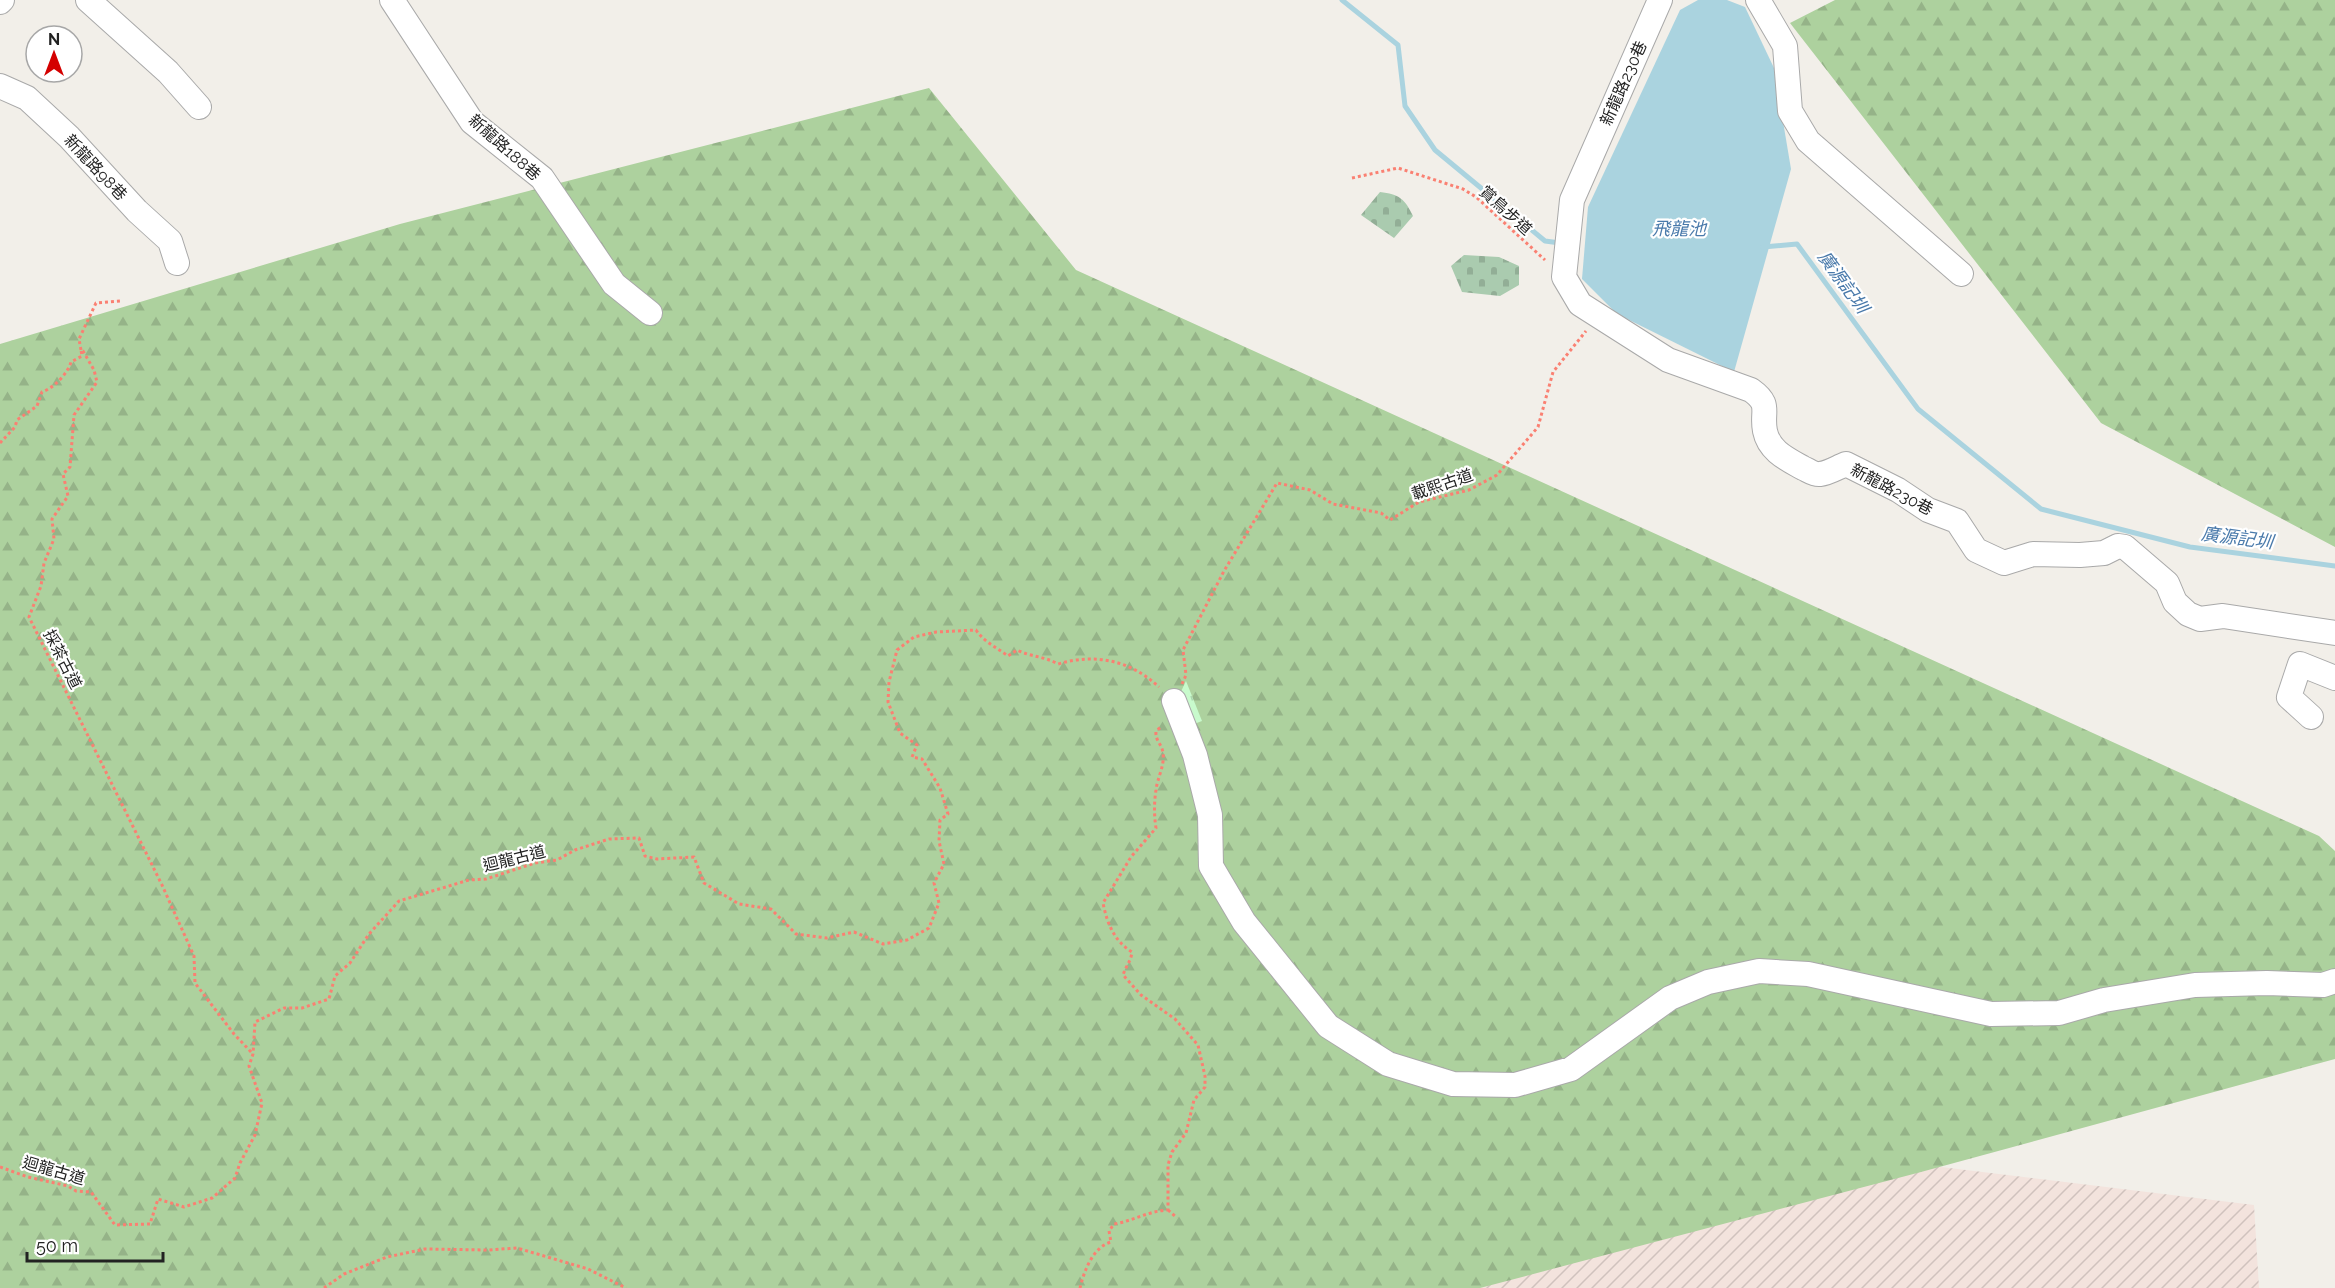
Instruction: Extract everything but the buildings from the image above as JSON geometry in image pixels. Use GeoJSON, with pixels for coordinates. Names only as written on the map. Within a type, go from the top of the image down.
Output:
{"type":"FeatureCollection","features":[{"type":"Feature","properties":{"kind":"lane"},"geometry":{"type":"LineString","coordinates":[[88,0],[168,72],[199,107]]}},
{"type":"Feature","properties":{"kind":"lane","name":"新龍路188巷"},"geometry":{"type":"LineString","coordinates":[[392,0],[472,122],[542,178],[614,284],[650,313]]}},
{"type":"Feature","properties":{"kind":"lane","name":"新龍路230巷"},"geometry":{"type":"LineString","coordinates":[[1660,0],[1572,200],[1565,266],[1580,304],[1668,360],[1751,390],[1762,398],[1766,410],[1765,429],[1769,443],[1783,458],[1816,474],[1846,465],[1898,490],[1928,510],[1957,521],[1976,550],[2004,563],[2033,554],[2080,555],[2104,553],[2118,546],[2125,547],[2167,583],[2175,602],[2188,614],[2200,618],[2223,616],[2335,633]]}},
{"type":"Feature","properties":{"kind":"lane"},"geometry":{"type":"LineString","coordinates":[[1758,0],[1785,46],[1790,111],[1808,141],[1961,274]]}},
{"type":"Feature","properties":{"kind":"lane","name":"新龍路98巷"},"geometry":{"type":"LineString","coordinates":[[0,86],[27,98],[69,137],[136,211],[170,242],[177,263]]}},
{"type":"Feature","properties":{"kind":"lane"},"geometry":{"type":"LineString","coordinates":[[2311,717],[2289,697],[2300,664],[2335,678]]}},
{"type":"Feature","properties":{"kind":"lane"},"geometry":{"type":"LineString","coordinates":[[1174,701],[1195,755],[1210,815],[1211,866],[1244,922],[1328,1026],[1388,1064],[1453,1084],[1515,1085],[1571,1069],[1670,998],[1708,982],[1760,971],[1808,974],[1991,1014],[2059,1013],[2104,1000],[2195,985],[2267,983],[2323,985],[2335,981]]}},
{"type":"Feature","properties":{"kind":"path","name":"賞鳥步道"},"geometry":{"type":"LineString","coordinates":[[1352,178],[1398,168],[1463,189],[1565,266]]}},
{"type":"Feature","properties":{"kind":"path"},"geometry":{"type":"LineString","coordinates":[[0,443],[15,427],[17,420],[37,406],[42,392],[49,390],[69,371],[73,360],[82,356],[78,339],[96,303],[120,301]]}},
{"type":"Feature","properties":{"kind":"path","name":"載熙古道"},"geometry":{"type":"LineString","coordinates":[[1174,701],[1186,675],[1183,650],[1224,571],[1277,483],[1310,490],[1333,504],[1381,513],[1390,520],[1419,502],[1469,490],[1497,475],[1538,427],[1553,372],[1599,315]]}},
{"type":"Feature","properties":{"kind":"path","name":"採茶古道"},"geometry":{"type":"LineString","coordinates":[[81,350],[94,370],[97,382],[74,415],[70,467],[63,474],[68,496],[52,519],[54,539],[44,563],[40,586],[29,617],[162,885],[194,956],[195,983],[234,1034],[253,1054]]}},
{"type":"Feature","properties":{"kind":"path","name":"迴龍古道"},"geometry":{"type":"LineString","coordinates":[[0,1167],[28,1177],[68,1186],[76,1191],[91,1192],[115,1225],[150,1224],[158,1199],[184,1207],[212,1198],[235,1178],[240,1163],[255,1136],[262,1103],[249,1066],[253,1054],[255,1022],[284,1008],[302,1008],[329,999],[335,976],[350,963],[369,934],[399,901],[469,880],[486,879],[535,863],[557,860],[575,850],[609,839],[639,838],[645,856],[657,859],[694,857],[704,883],[739,904],[771,909],[796,934],[827,938],[854,932],[883,944],[907,940],[929,928],[939,903],[934,883],[944,864],[939,841],[940,820],[948,814],[940,788],[922,759],[912,757],[917,745],[900,733],[888,702],[889,682],[897,650],[914,637],[936,632],[976,630],[983,640],[993,644],[1008,657],[1017,650],[1030,656],[1046,657],[1058,664],[1086,658],[1115,662],[1149,678],[1174,701]]}},
{"type":"Feature","properties":{"kind":"path"},"geometry":{"type":"LineString","coordinates":[[1168,1210],[1168,1165],[1172,1152],[1186,1133],[1194,1101],[1205,1087],[1203,1063],[1198,1045],[1175,1019],[1141,995],[1126,980],[1124,975],[1126,965],[1131,960],[1132,952],[1125,948],[1113,933],[1107,921],[1103,903],[1131,857],[1156,828],[1154,816],[1156,787],[1160,780],[1163,752],[1155,738],[1156,731],[1163,726],[1174,701]]}},
{"type":"Feature","properties":{"kind":"path"},"geometry":{"type":"LineString","coordinates":[[1080,1288],[1083,1275],[1096,1251],[1102,1245],[1111,1242],[1109,1231],[1114,1224],[1127,1222],[1134,1217],[1157,1211],[1168,1210],[1177,1218]]}},
{"type":"Feature","properties":{"kind":"path"},"geometry":{"type":"LineString","coordinates":[[324,1288],[344,1274],[387,1257],[425,1249],[517,1248],[588,1269],[626,1288]]}},
{"type":"Feature","properties":{"kind":"shaded area"},"geometry":{"type":"Polygon","coordinates":[[[1529,1117],[2254,1205],[2259,1288],[1163,1288],[1529,1117]]]}},
{"type":"Feature","properties":{"kind":"green space"},"geometry":{"type":"Polygon","coordinates":[[[1835,0],[2335,0],[2335,547],[2101,423],[1790,23],[1835,0]]]}},
{"type":"Feature","properties":{"kind":"green space"},"geometry":{"type":"Polygon","coordinates":[[[929,88],[1076,270],[2319,836],[2335,851],[2335,1059],[1921,1172],[1480,1288],[0,1288],[0,344],[400,224],[929,88]]]}},
{"type":"Feature","properties":{"kind":"green space"},"geometry":{"type":"Polygon","coordinates":[[[1380,192],[1401,198],[1413,216],[1394,238],[1361,215],[1380,192]]]}},
{"type":"Feature","properties":{"kind":"green space"},"geometry":{"type":"Polygon","coordinates":[[[1464,255],[1499,257],[1519,266],[1519,285],[1500,296],[1462,292],[1451,266],[1464,255]]]}},
{"type":"Feature","properties":{"kind":"green space"},"geometry":{"type":"Polygon","coordinates":[[[1186,681],[1202,721],[1186,727],[1176,702],[1186,681]]]}},
{"type":"Feature","properties":{"kind":"water","name":"飛龍池"},"geometry":{"type":"Polygon","coordinates":[[[1698,0],[1727,0],[1745,7],[1774,68],[1791,169],[1734,372],[1617,314],[1582,279],[1588,207],[1680,10],[1698,0]]]}},
{"type":"Feature","properties":{"kind":"waterway","name":"廣源記圳"},"geometry":{"type":"LineString","coordinates":[[1342,0],[1398,45],[1405,106],[1435,150],[1545,241],[1560,243]]}},
{"type":"Feature","properties":{"kind":"waterway","name":"廣源記圳"},"geometry":{"type":"LineString","coordinates":[[1763,247],[1797,244],[1918,409],[2041,509],[2190,547],[2335,566]]}}]}
